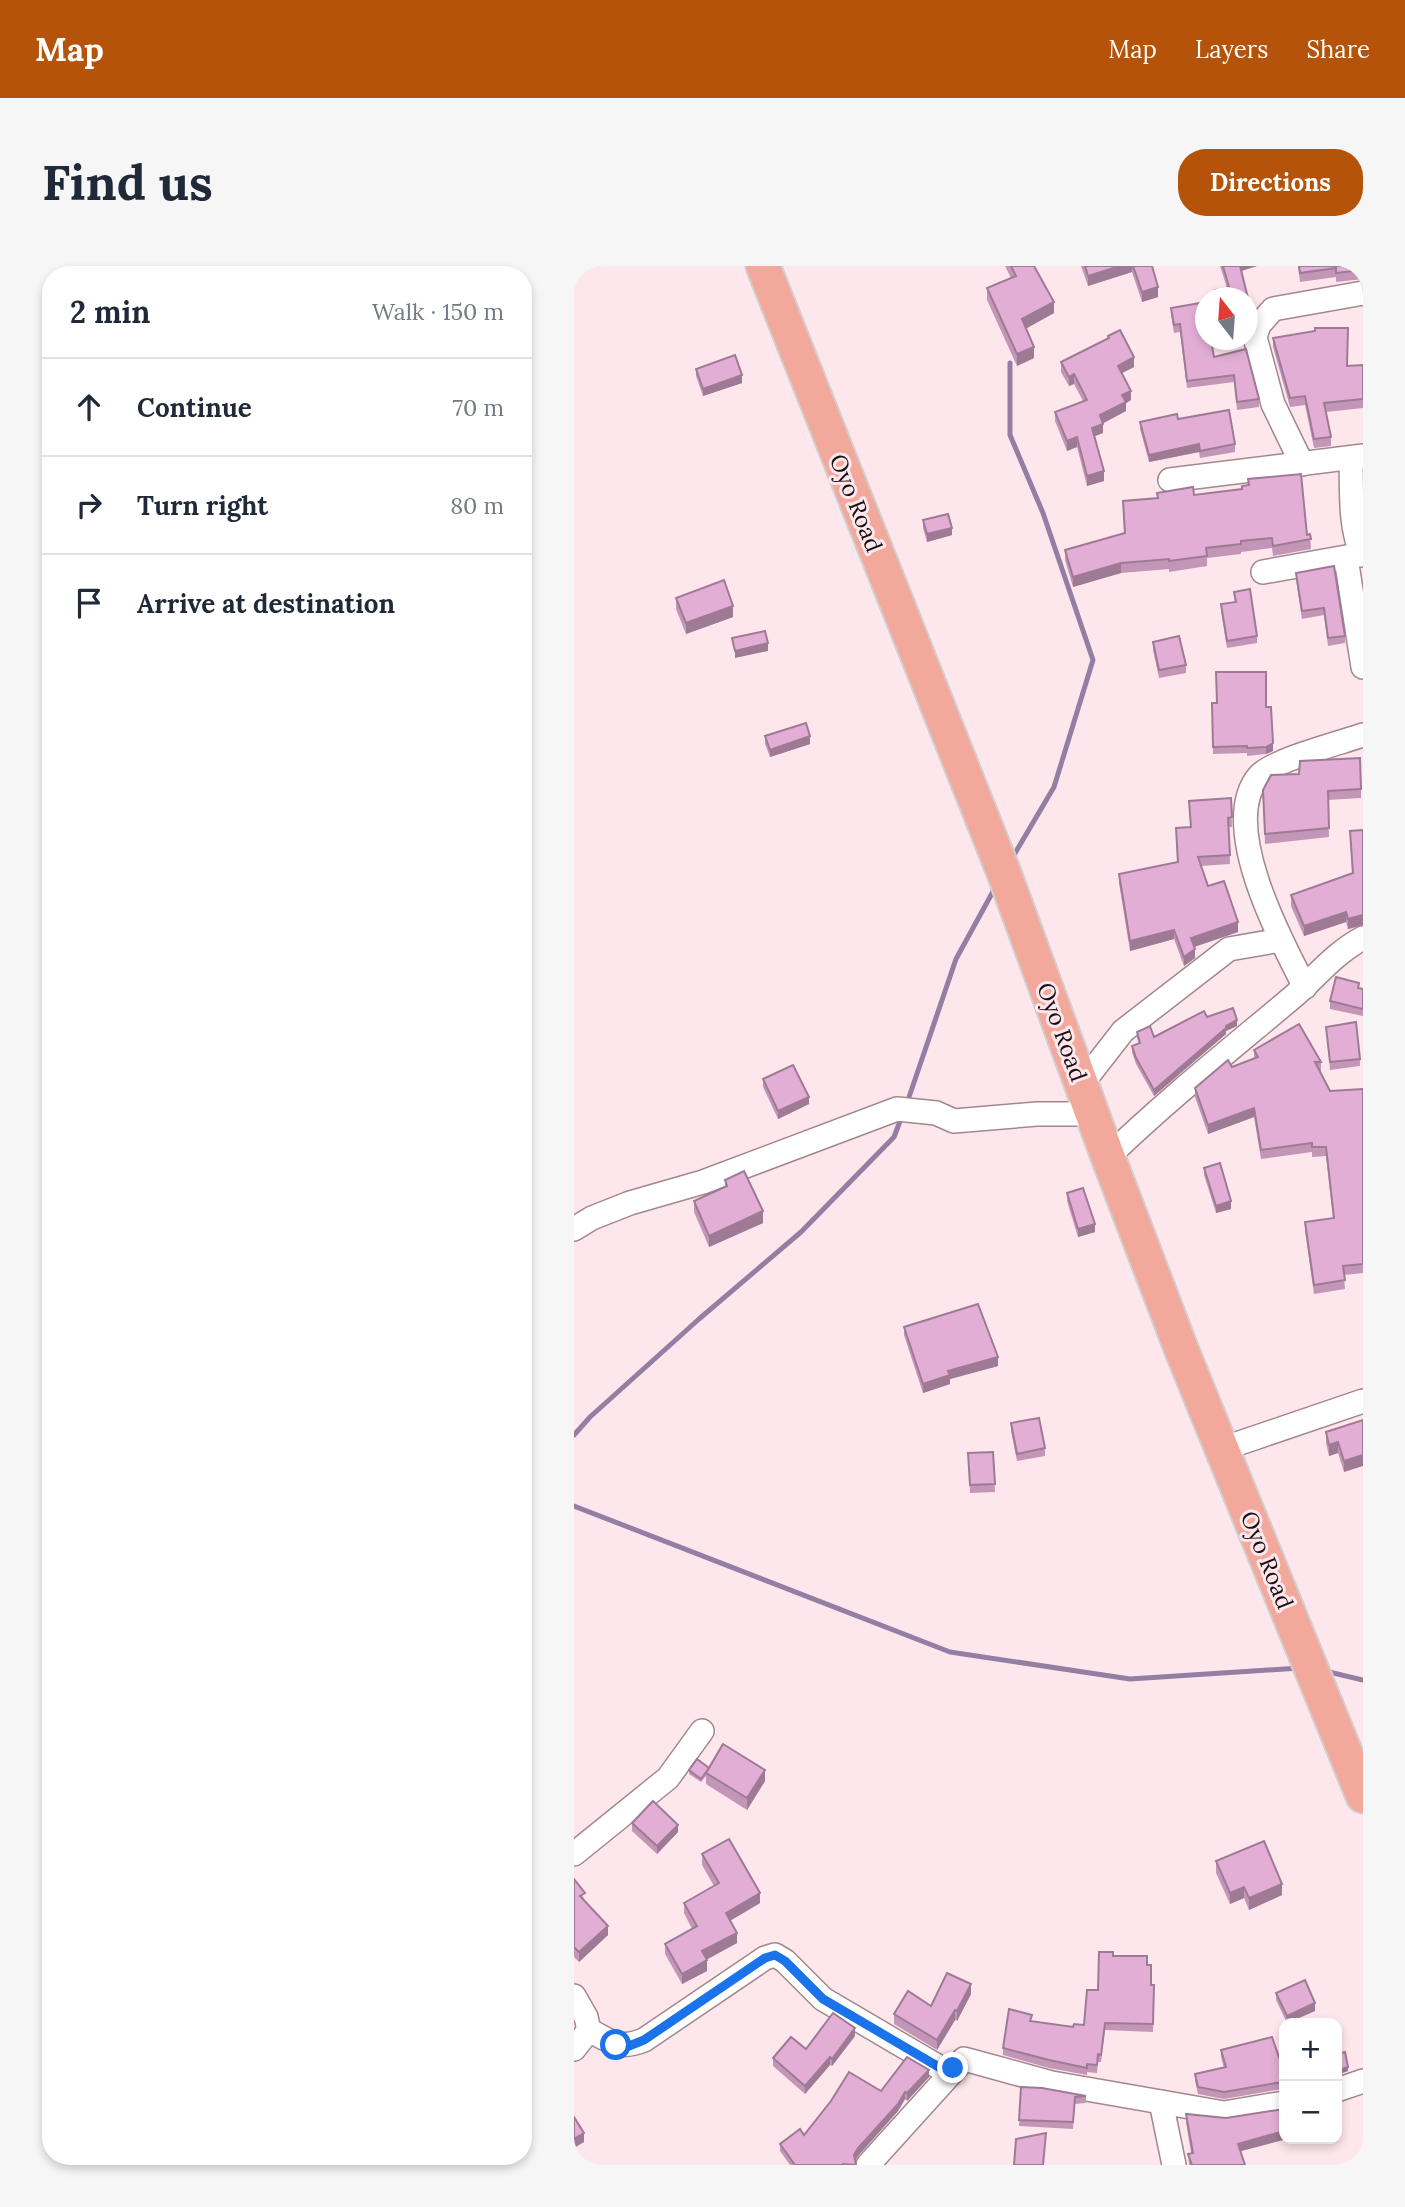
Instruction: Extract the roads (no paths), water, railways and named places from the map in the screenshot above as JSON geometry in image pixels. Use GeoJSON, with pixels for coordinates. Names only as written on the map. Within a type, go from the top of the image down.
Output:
{"type":"FeatureCollection","features":[{"type":"Feature","properties":{"kind":"highway","name":"Oyo Road"},"geometry":{"type":"LineString","coordinates":[[763,266],[1003,873],[1182,1351],[1363,1796]]}},
{"type":"Feature","properties":{"kind":"street"},"geometry":{"type":"LineString","coordinates":[[1301,464],[1273,404],[1255,337],[1259,325],[1273,309],[1363,293]]}},
{"type":"Feature","properties":{"kind":"street"},"geometry":{"type":"LineString","coordinates":[[1170,480],[1357,457],[1353,517],[1363,667]]}},
{"type":"Feature","properties":{"kind":"street"},"geometry":{"type":"LineString","coordinates":[[1263,572],[1357,556]]}},
{"type":"Feature","properties":{"kind":"street"},"geometry":{"type":"LineString","coordinates":[[1305,987],[1258,887],[1246,821],[1248,797],[1259,776],[1278,762],[1363,735]]}},
{"type":"Feature","properties":{"kind":"street"},"geometry":{"type":"LineString","coordinates":[[1108,1157],[1160,1108],[1305,987],[1346,946],[1363,938]]}},
{"type":"Feature","properties":{"kind":"street"},"geometry":{"type":"LineString","coordinates":[[574,1229],[592,1218],[629,1203],[703,1182],[897,1109],[936,1113],[954,1121],[1037,1114],[1087,1100],[1123,1031],[1229,950],[1281,940]]}},
{"type":"Feature","properties":{"kind":"street"},"geometry":{"type":"LineString","coordinates":[[1223,1449],[1363,1401]]}},
{"type":"Feature","properties":{"kind":"street"},"geometry":{"type":"LineString","coordinates":[[574,1854],[668,1778],[702,1731]]}},
{"type":"Feature","properties":{"kind":"street"},"geometry":{"type":"LineString","coordinates":[[574,1996],[586,2017],[589,2030],[616,2045],[629,2046],[644,2040],[765,1958],[775,1955],[785,1961],[823,1999],[949,2073]]}},
{"type":"Feature","properties":{"kind":"street"},"geometry":{"type":"LineString","coordinates":[[574,2049],[589,2030]]}},
{"type":"Feature","properties":{"kind":"street"},"geometry":{"type":"LineString","coordinates":[[868,2165],[964,2059],[1052,2083],[1224,2113],[1279,2104]]}},
{"type":"Feature","properties":{"kind":"street"},"geometry":{"type":"LineString","coordinates":[[1342,2088],[1363,2081]]}},
{"type":"Feature","properties":{"kind":"street"},"geometry":{"type":"LineString","coordinates":[[1161,2102],[1174,2165]]}},
{"type":"Feature","properties":{"kind":"waterway"},"geometry":{"type":"LineString","coordinates":[[1010,363],[1010,435],[1043,513],[1093,660],[1054,787],[1011,860]]}},
{"type":"Feature","properties":{"kind":"waterway"},"geometry":{"type":"LineString","coordinates":[[907,1103],[956,959],[996,886]]}},
{"type":"Feature","properties":{"kind":"waterway"},"geometry":{"type":"LineString","coordinates":[[574,1435],[590,1417],[699,1319],[801,1232],[894,1137],[902,1116]]}},
{"type":"Feature","properties":{"kind":"waterway"},"geometry":{"type":"LineString","coordinates":[[574,1506],[950,1652],[1130,1679],[1299,1668]]}},
{"type":"Feature","properties":{"kind":"waterway"},"geometry":{"type":"LineString","coordinates":[[1325,1671],[1363,1680]]}}]}
